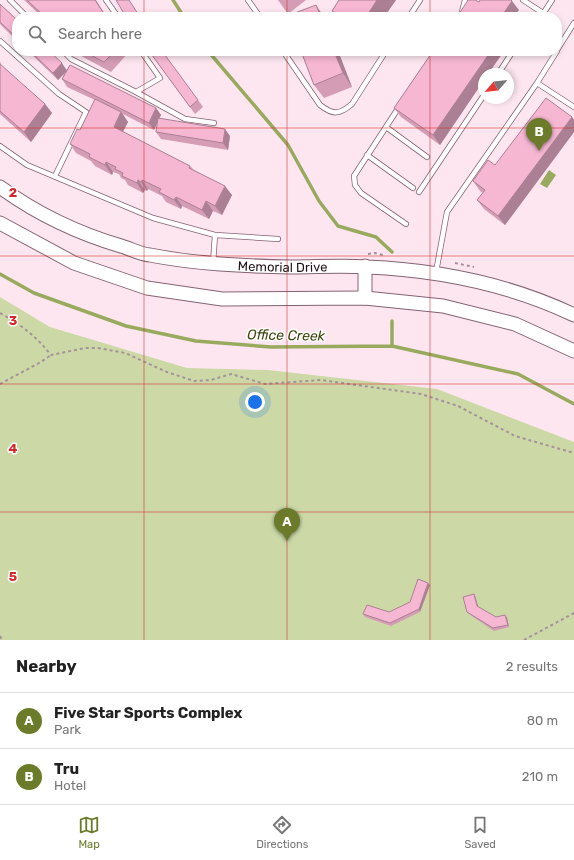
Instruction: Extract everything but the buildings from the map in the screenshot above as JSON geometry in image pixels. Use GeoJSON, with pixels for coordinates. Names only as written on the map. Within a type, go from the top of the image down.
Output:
{"type":"FeatureCollection","features":[{"type":"Feature","properties":{"kind":"street","name":"Memorial Drive"},"geometry":{"type":"LineString","coordinates":[[0,187],[22,203],[85,235],[149,255],[212,264],[291,267],[365,260],[437,267],[464,278],[526,296],[574,315]]}},
{"type":"Feature","properties":{"kind":"street"},"geometry":{"type":"LineString","coordinates":[[0,223],[74,263],[147,288],[222,299],[366,298],[442,306],[515,324],[574,351]]}},
{"type":"Feature","properties":{"kind":"street"},"geometry":{"type":"LineString","coordinates":[[365,260],[366,298]]}},
{"type":"Feature","properties":{"kind":"lane"},"geometry":{"type":"LineString","coordinates":[[10,0],[22,12]]}},
{"type":"Feature","properties":{"kind":"lane"},"geometry":{"type":"LineString","coordinates":[[106,0],[114,12]]}},
{"type":"Feature","properties":{"kind":"lane"},"geometry":{"type":"LineString","coordinates":[[248,0],[256,12]]}},
{"type":"Feature","properties":{"kind":"lane"},"geometry":{"type":"LineString","coordinates":[[412,12],[420,0]]}},
{"type":"Feature","properties":{"kind":"lane"},"geometry":{"type":"LineString","coordinates":[[462,12],[465,0]]}},
{"type":"Feature","properties":{"kind":"lane"},"geometry":{"type":"LineString","coordinates":[[523,0],[538,12]]}},
{"type":"Feature","properties":{"kind":"lane"},"geometry":{"type":"LineString","coordinates":[[544,12],[552,0]]}},
{"type":"Feature","properties":{"kind":"lane"},"geometry":{"type":"LineString","coordinates":[[562,43],[574,23]]}},
{"type":"Feature","properties":{"kind":"lane"},"geometry":{"type":"LineString","coordinates":[[0,41],[12,52]]}},
{"type":"Feature","properties":{"kind":"lane"},"geometry":{"type":"LineString","coordinates":[[17,56],[59,94],[86,112],[55,176]]}},
{"type":"Feature","properties":{"kind":"lane"},"geometry":{"type":"LineString","coordinates":[[68,56],[71,59],[136,92],[184,119],[214,123]]}},
{"type":"Feature","properties":{"kind":"lane"},"geometry":{"type":"LineString","coordinates":[[136,92],[160,78],[145,56]]}},
{"type":"Feature","properties":{"kind":"lane"},"geometry":{"type":"LineString","coordinates":[[286,56],[320,105],[327,111],[336,113],[344,111],[352,104],[383,56]]}},
{"type":"Feature","properties":{"kind":"lane"},"geometry":{"type":"LineString","coordinates":[[502,68],[510,56]]}},
{"type":"Feature","properties":{"kind":"lane"},"geometry":{"type":"LineString","coordinates":[[437,267],[448,212],[554,56]]}},
{"type":"Feature","properties":{"kind":"lane"},"geometry":{"type":"LineString","coordinates":[[537,83],[574,107]]}},
{"type":"Feature","properties":{"kind":"lane"},"geometry":{"type":"LineString","coordinates":[[403,102],[354,176],[355,185],[362,193],[406,224]]}},
{"type":"Feature","properties":{"kind":"lane"},"geometry":{"type":"LineString","coordinates":[[419,192],[478,104]]}},
{"type":"Feature","properties":{"kind":"lane"},"geometry":{"type":"LineString","coordinates":[[386,127],[427,157]]}},
{"type":"Feature","properties":{"kind":"lane"},"geometry":{"type":"LineString","coordinates":[[0,146],[27,165],[153,218],[215,235],[278,239]]}},
{"type":"Feature","properties":{"kind":"lane"},"geometry":{"type":"LineString","coordinates":[[367,155],[413,188]]}},
{"type":"Feature","properties":{"kind":"lane"},"geometry":{"type":"LineString","coordinates":[[212,264],[215,235]]}},
{"type":"Feature","properties":{"kind":"path"},"geometry":{"type":"LineString","coordinates":[[365,260],[375,253],[389,256]]}},
{"type":"Feature","properties":{"kind":"path"},"geometry":{"type":"LineString","coordinates":[[437,267],[477,268]]}},
{"type":"Feature","properties":{"kind":"path"},"geometry":{"type":"LineString","coordinates":[[0,313],[21,325],[41,342],[51,355]]}},
{"type":"Feature","properties":{"kind":"path"},"geometry":{"type":"LineString","coordinates":[[0,384],[51,355],[79,348],[98,348],[125,353],[167,372],[194,381],[211,380],[231,374],[237,374],[264,384],[321,380],[421,394],[458,406],[515,436],[574,454]]}},
{"type":"Feature","properties":{"kind":"path"},"geometry":{"type":"LineString","coordinates":[[524,640],[574,613]]}},
{"type":"Feature","properties":{"kind":"path"},"geometry":{"type":"LineString","coordinates":[[0,636],[2,640]]}},
{"type":"Feature","properties":{"kind":"shaded area"},"geometry":{"type":"Polygon","coordinates":[[[549,170],[556,175],[547,188],[540,184],[549,170]]]}},
{"type":"Feature","properties":{"kind":"shaded area"},"geometry":{"type":"Polygon","coordinates":[[[0,297],[50,327],[187,368],[268,370],[437,389],[574,442],[574,640],[0,640],[0,297]]]}},
{"type":"Feature","properties":{"kind":"waterway"},"geometry":{"type":"LineString","coordinates":[[173,0],[181,12]]}},
{"type":"Feature","properties":{"kind":"waterway"},"geometry":{"type":"LineString","coordinates":[[212,56],[288,145],[319,201],[338,226],[376,237],[392,252]]}},
{"type":"Feature","properties":{"kind":"waterway","name":"Office Creek"},"geometry":{"type":"LineString","coordinates":[[0,274],[34,293],[126,326],[196,341],[271,347],[392,346],[518,374],[574,404]]}},
{"type":"Feature","properties":{"kind":"waterway"},"geometry":{"type":"LineString","coordinates":[[392,321],[392,346]]}},
{"type":"Feature","properties":{"kind":"place","name":"Tru"},"geometry":{"type":"Point","coordinates":[539,151]}},
{"type":"Feature","properties":{"kind":"place","name":"Five Star Sports Complex"},"geometry":{"type":"Point","coordinates":[287,541]}}]}
